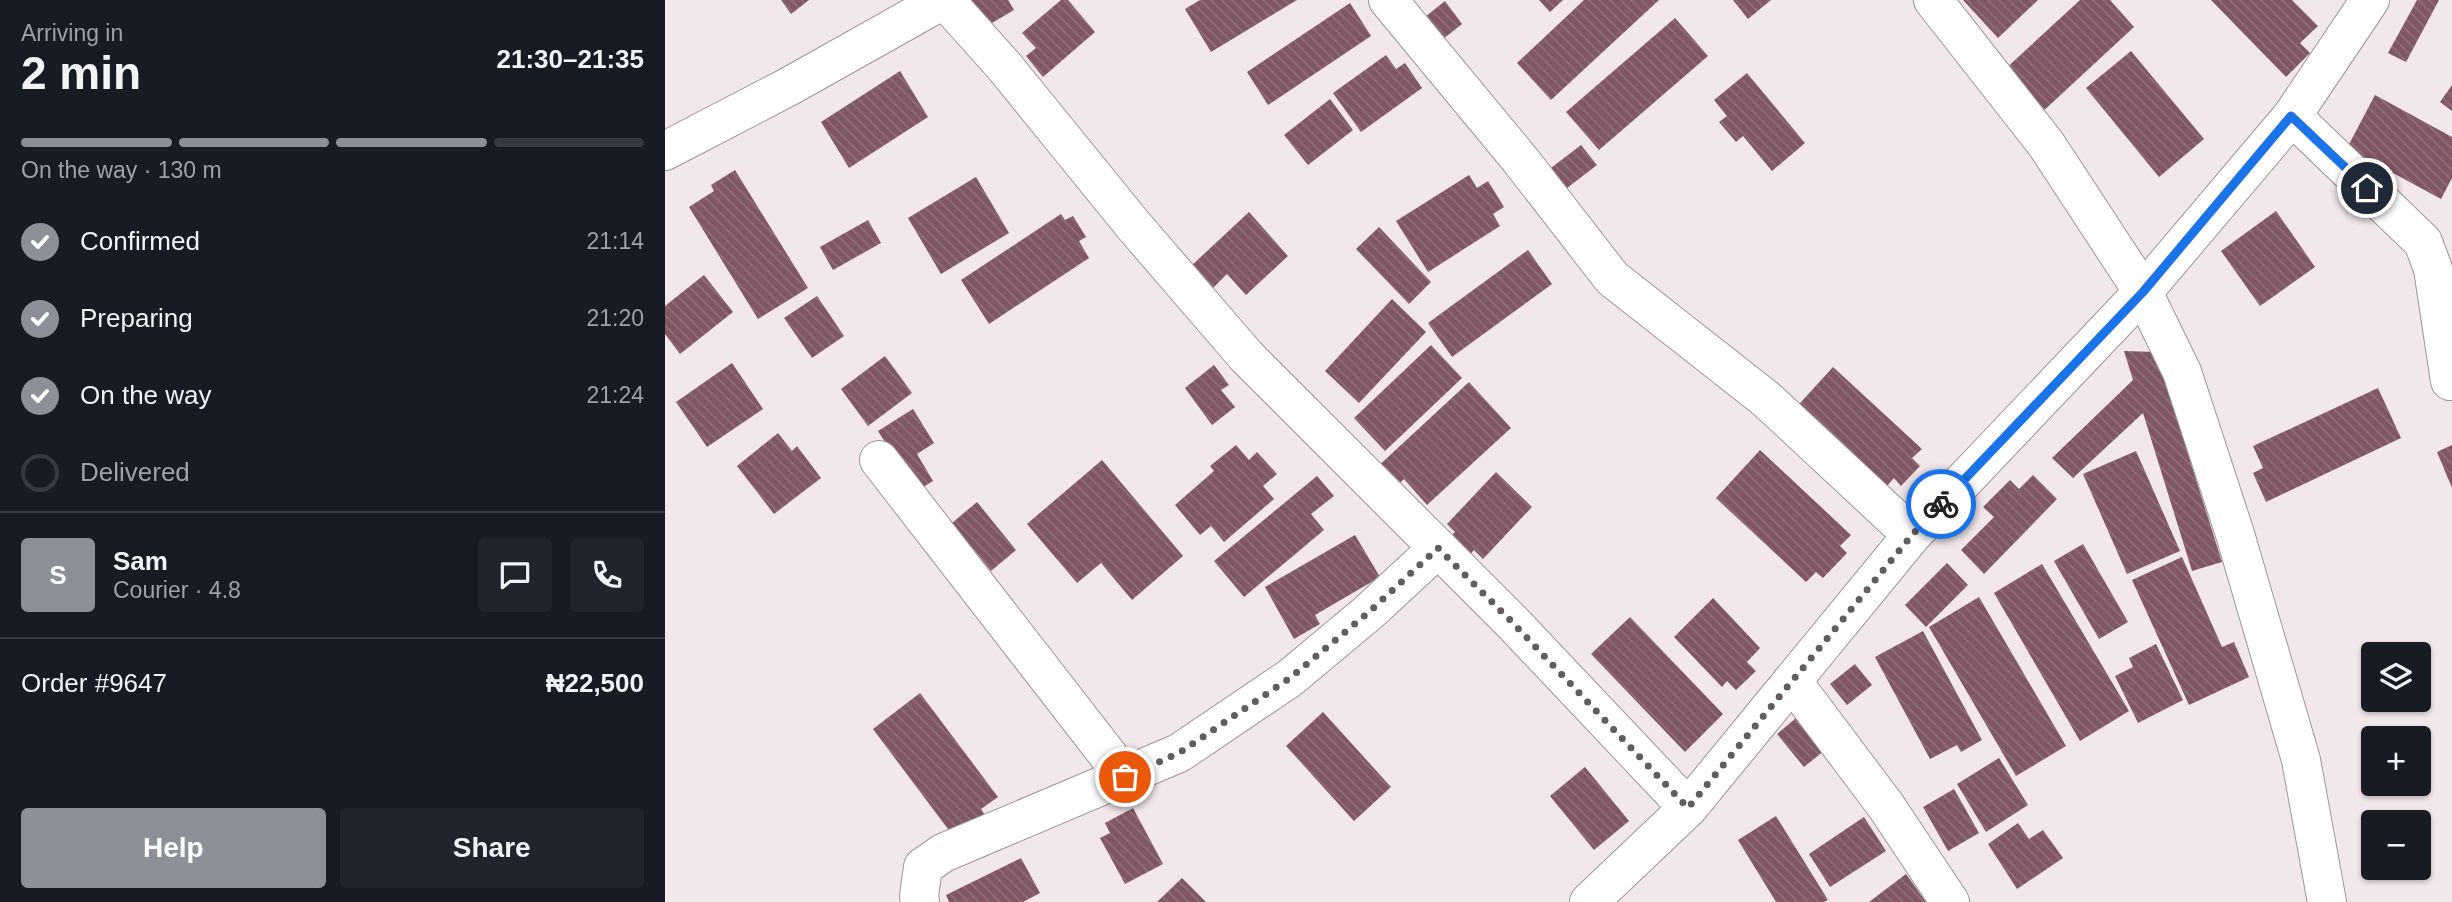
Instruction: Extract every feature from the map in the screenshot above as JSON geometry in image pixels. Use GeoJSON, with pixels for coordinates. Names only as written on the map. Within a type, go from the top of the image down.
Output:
{"type":"FeatureCollection","features":[{"type":"Feature","properties":{"kind":"street"},"geometry":{"type":"LineString","coordinates":[[665,151],[788,87],[944,0],[1004,66],[1134,226],[1246,356],[1521,632],[1688,808]]}},
{"type":"Feature","properties":{"kind":"street"},"geometry":{"type":"LineString","coordinates":[[1388,0],[1522,162],[1612,278],[1766,399],[1912,535]]}},
{"type":"Feature","properties":{"kind":"street"},"geometry":{"type":"LineString","coordinates":[[1933,0],[2046,144],[2143,292],[2182,372],[2235,534],[2301,760],[2327,902]]}},
{"type":"Feature","properties":{"kind":"street"},"geometry":{"type":"LineString","coordinates":[[1589,902],[1688,808],[1912,535],[2143,292],[2291,116],[2357,6]]}},
{"type":"Feature","properties":{"kind":"street"},"geometry":{"type":"LineString","coordinates":[[2291,116],[2423,242],[2433,269],[2450,381]]}},
{"type":"Feature","properties":{"kind":"street"},"geometry":{"type":"LineString","coordinates":[[879,460],[1125,777]]}},
{"type":"Feature","properties":{"kind":"street"},"geometry":{"type":"LineString","coordinates":[[915,900],[923,867],[943,853],[1179,753],[1290,678],[1369,612],[1438,548]]}},
{"type":"Feature","properties":{"kind":"street"},"geometry":{"type":"LineString","coordinates":[[1792,681],[1886,806],[1950,902]]}},
{"type":"Feature","properties":{"kind":"building"},"geometry":{"type":"Polygon","coordinates":[[[781,0],[809,0],[791,14],[781,0]]]}},
{"type":"Feature","properties":{"kind":"building"},"geometry":{"type":"Polygon","coordinates":[[[962,0],[1008,0],[1014,10],[980,30],[962,0]]]}},
{"type":"Feature","properties":{"kind":"building"},"geometry":{"type":"Polygon","coordinates":[[[1061,0],[1068,0],[1095,32],[1043,77],[1026,56],[1036,48],[1022,33],[1061,0]]]}},
{"type":"Feature","properties":{"kind":"building"},"geometry":{"type":"Polygon","coordinates":[[[1200,0],[1297,0],[1211,52],[1185,9],[1200,0]]]}},
{"type":"Feature","properties":{"kind":"building"},"geometry":{"type":"Polygon","coordinates":[[[1539,0],[1563,0],[1550,12],[1539,0]]]}},
{"type":"Feature","properties":{"kind":"building"},"geometry":{"type":"Polygon","coordinates":[[[1584,0],[1659,0],[1551,100],[1517,63],[1584,0]]]}},
{"type":"Feature","properties":{"kind":"building"},"geometry":{"type":"Polygon","coordinates":[[[1733,0],[1771,0],[1748,19],[1733,0]]]}},
{"type":"Feature","properties":{"kind":"building"},"geometry":{"type":"Polygon","coordinates":[[[1963,0],[2038,0],[1998,38],[1963,0]]]}},
{"type":"Feature","properties":{"kind":"building"},"geometry":{"type":"Polygon","coordinates":[[[2080,0],[2110,0],[2134,27],[2040,114],[2002,72],[2080,0]]]}},
{"type":"Feature","properties":{"kind":"building"},"geometry":{"type":"Polygon","coordinates":[[[2211,0],[2292,0],[2318,26],[2300,43],[2310,53],[2286,77],[2211,0]]]}},
{"type":"Feature","properties":{"kind":"building"},"geometry":{"type":"Polygon","coordinates":[[[2417,0],[2439,0],[2406,62],[2388,53],[2417,0]]]}},
{"type":"Feature","properties":{"kind":"building"},"geometry":{"type":"Polygon","coordinates":[[[1445,1],[1462,24],[1443,39],[1425,17],[1445,1]]]}},
{"type":"Feature","properties":{"kind":"building"},"geometry":{"type":"Polygon","coordinates":[[[1350,3],[1371,36],[1268,105],[1247,72],[1350,3]]]}},
{"type":"Feature","properties":{"kind":"building"},"geometry":{"type":"Polygon","coordinates":[[[1675,18],[1708,56],[1599,150],[1566,112],[1675,18]]]}},
{"type":"Feature","properties":{"kind":"building"},"geometry":{"type":"Polygon","coordinates":[[[2131,51],[2204,139],[2159,177],[2086,88],[2131,51]]]}},
{"type":"Feature","properties":{"kind":"building"},"geometry":{"type":"Polygon","coordinates":[[[1386,55],[1396,69],[1405,63],[1422,88],[1361,132],[1333,93],[1386,55]]]}},
{"type":"Feature","properties":{"kind":"building"},"geometry":{"type":"Polygon","coordinates":[[[900,71],[928,117],[849,168],[821,122],[900,71]]]}},
{"type":"Feature","properties":{"kind":"building"},"geometry":{"type":"Polygon","coordinates":[[[1747,73],[1805,143],[1772,171],[1743,136],[1736,142],[1719,122],[1727,116],[1714,100],[1747,73]]]}},
{"type":"Feature","properties":{"kind":"building"},"geometry":{"type":"Polygon","coordinates":[[[2452,85],[2452,111],[2440,102],[2452,85]]]}},
{"type":"Feature","properties":{"kind":"building"},"geometry":{"type":"Polygon","coordinates":[[[2375,95],[2452,137],[2452,178],[2441,199],[2347,148],[2375,95]]]}},
{"type":"Feature","properties":{"kind":"building"},"geometry":{"type":"Polygon","coordinates":[[[1330,99],[1353,130],[1308,165],[1284,135],[1330,99]]]}},
{"type":"Feature","properties":{"kind":"building"},"geometry":{"type":"Polygon","coordinates":[[[1581,145],[1597,165],[1567,188],[1551,168],[1581,145]]]}},
{"type":"Feature","properties":{"kind":"building"},"geometry":{"type":"Polygon","coordinates":[[[735,170],[808,288],[758,319],[689,207],[714,191],[711,185],[735,170]]]}},
{"type":"Feature","properties":{"kind":"building"},"geometry":{"type":"Polygon","coordinates":[[[1469,175],[1477,188],[1488,181],[1504,207],[1493,214],[1500,226],[1428,272],[1396,221],[1469,175]]]}},
{"type":"Feature","properties":{"kind":"building"},"geometry":{"type":"Polygon","coordinates":[[[976,177],[1009,233],[941,274],[908,218],[976,177]]]}},
{"type":"Feature","properties":{"kind":"building"},"geometry":{"type":"Polygon","coordinates":[[[2276,211],[2315,267],[2260,306],[2221,251],[2276,211]]]}},
{"type":"Feature","properties":{"kind":"building"},"geometry":{"type":"Polygon","coordinates":[[[1249,212],[1288,256],[1246,295],[1227,274],[1211,290],[1190,267],[1249,212]]]}},
{"type":"Feature","properties":{"kind":"building"},"geometry":{"type":"Polygon","coordinates":[[[1061,214],[1065,220],[1073,216],[1086,237],[1079,241],[1089,258],[989,324],[961,280],[1061,214]]]}},
{"type":"Feature","properties":{"kind":"building"},"geometry":{"type":"Polygon","coordinates":[[[868,220],[881,243],[833,270],[820,247],[868,220]]]}},
{"type":"Feature","properties":{"kind":"building"},"geometry":{"type":"Polygon","coordinates":[[[1379,227],[1431,282],[1409,304],[1356,249],[1379,227]]]}},
{"type":"Feature","properties":{"kind":"building"},"geometry":{"type":"Polygon","coordinates":[[[1528,250],[1552,284],[1452,357],[1428,323],[1528,250]]]}},
{"type":"Feature","properties":{"kind":"building"},"geometry":{"type":"Polygon","coordinates":[[[704,275],[733,312],[680,354],[665,334],[665,306],[704,275]]]}},
{"type":"Feature","properties":{"kind":"building"},"geometry":{"type":"Polygon","coordinates":[[[817,296],[844,336],[812,358],[784,318],[817,296]]]}},
{"type":"Feature","properties":{"kind":"building"},"geometry":{"type":"Polygon","coordinates":[[[1392,299],[1426,332],[1359,403],[1325,371],[1392,299]]]}},
{"type":"Feature","properties":{"kind":"building"},"geometry":{"type":"Polygon","coordinates":[[[1431,345],[1462,378],[1385,451],[1354,418],[1431,345]]]}},
{"type":"Feature","properties":{"kind":"building"},"geometry":{"type":"Polygon","coordinates":[[[2124,351],[2156,352],[2222,562],[2192,571],[2143,413],[2073,478],[2052,458],[2133,380],[2124,351]]]}},
{"type":"Feature","properties":{"kind":"building"},"geometry":{"type":"Polygon","coordinates":[[[885,356],[912,393],[868,426],[841,389],[885,356]]]}},
{"type":"Feature","properties":{"kind":"building"},"geometry":{"type":"Polygon","coordinates":[[[732,363],[763,409],[707,447],[676,402],[732,363]]]}},
{"type":"Feature","properties":{"kind":"building"},"geometry":{"type":"Polygon","coordinates":[[[1214,365],[1229,385],[1221,390],[1235,407],[1212,425],[1185,388],[1214,365]]]}},
{"type":"Feature","properties":{"kind":"building"},"geometry":{"type":"Polygon","coordinates":[[[1833,367],[1922,449],[1912,458],[1920,466],[1901,486],[1894,478],[1880,494],[1792,412],[1833,367]]]}},
{"type":"Feature","properties":{"kind":"building"},"geometry":{"type":"Polygon","coordinates":[[[1469,382],[1511,428],[1427,505],[1404,479],[1392,490],[1374,470],[1469,382]]]}},
{"type":"Feature","properties":{"kind":"building"},"geometry":{"type":"Polygon","coordinates":[[[2378,388],[2401,438],[2266,502],[2253,473],[2263,468],[2253,446],[2378,388]]]}},
{"type":"Feature","properties":{"kind":"building"},"geometry":{"type":"Polygon","coordinates":[[[913,409],[934,443],[917,454],[933,481],[915,492],[878,431],[913,409]]]}},
{"type":"Feature","properties":{"kind":"building"},"geometry":{"type":"Polygon","coordinates":[[[778,433],[792,451],[797,446],[821,478],[774,514],[737,466],[778,433]]]}},
{"type":"Feature","properties":{"kind":"building"},"geometry":{"type":"Polygon","coordinates":[[[1236,445],[1249,460],[1257,452],[1277,474],[1263,486],[1274,499],[1224,542],[1211,526],[1200,535],[1175,505],[1214,471],[1210,466],[1236,445]]]}},
{"type":"Feature","properties":{"kind":"building"},"geometry":{"type":"Polygon","coordinates":[[[2452,445],[2452,488],[2437,452],[2452,445]]]}},
{"type":"Feature","properties":{"kind":"building"},"geometry":{"type":"Polygon","coordinates":[[[1760,450],[1851,535],[1840,546],[1847,553],[1823,578],[1816,572],[1806,582],[1716,498],[1760,450]]]}},
{"type":"Feature","properties":{"kind":"building"},"geometry":{"type":"Polygon","coordinates":[[[2136,451],[2180,551],[2127,574],[2083,474],[2136,451]]]}},
{"type":"Feature","properties":{"kind":"building"},"geometry":{"type":"Polygon","coordinates":[[[1102,460],[1183,556],[1132,600],[1101,563],[1077,583],[1027,524],[1102,460]]]}},
{"type":"Feature","properties":{"kind":"building"},"geometry":{"type":"Polygon","coordinates":[[[1496,472],[1532,507],[1483,559],[1474,550],[1467,558],[1448,539],[1455,532],[1447,524],[1496,472]]]}},
{"type":"Feature","properties":{"kind":"building"},"geometry":{"type":"Polygon","coordinates":[[[2033,475],[2057,499],[1984,574],[1961,550],[1994,517],[1983,507],[2010,480],[2019,489],[2033,475]]]}},
{"type":"Feature","properties":{"kind":"building"},"geometry":{"type":"Polygon","coordinates":[[[1317,476],[1334,496],[1311,514],[1324,530],[1244,597],[1214,561],[1317,476]]]}},
{"type":"Feature","properties":{"kind":"building"},"geometry":{"type":"Polygon","coordinates":[[[977,502],[1016,550],[991,571],[952,523],[977,502]]]}},
{"type":"Feature","properties":{"kind":"building"},"geometry":{"type":"Polygon","coordinates":[[[1355,535],[1380,577],[1315,615],[1320,624],[1294,639],[1265,587],[1355,535]]]}},
{"type":"Feature","properties":{"kind":"building"},"geometry":{"type":"Polygon","coordinates":[[[2083,544],[2128,622],[2099,639],[2054,561],[2083,544]]]}},
{"type":"Feature","properties":{"kind":"building"},"geometry":{"type":"Polygon","coordinates":[[[2182,557],[2222,647],[2234,642],[2249,677],[2189,705],[2132,580],[2182,557]]]}},
{"type":"Feature","properties":{"kind":"building"},"geometry":{"type":"Polygon","coordinates":[[[1947,563],[1968,585],[1926,627],[1905,605],[1947,563]]]}},
{"type":"Feature","properties":{"kind":"building"},"geometry":{"type":"Polygon","coordinates":[[[2042,564],[2129,711],[2080,741],[1994,593],[2042,564]]]}},
{"type":"Feature","properties":{"kind":"building"},"geometry":{"type":"Polygon","coordinates":[[[1979,597],[2066,746],[2016,776],[1929,627],[1979,597]]]}},
{"type":"Feature","properties":{"kind":"building"},"geometry":{"type":"Polygon","coordinates":[[[1713,598],[1760,648],[1747,662],[1756,671],[1736,690],[1727,681],[1722,687],[1674,637],[1713,598]]]}},
{"type":"Feature","properties":{"kind":"building"},"geometry":{"type":"Polygon","coordinates":[[[1630,617],[1723,714],[1685,752],[1591,654],[1630,617]]]}},
{"type":"Feature","properties":{"kind":"building"},"geometry":{"type":"Polygon","coordinates":[[[1923,631],[1982,740],[1961,752],[1957,745],[1930,759],[1875,657],[1923,631]]]}},
{"type":"Feature","properties":{"kind":"building"},"geometry":{"type":"Polygon","coordinates":[[[2156,644],[2183,700],[2138,723],[2115,676],[2133,667],[2129,658],[2156,644]]]}},
{"type":"Feature","properties":{"kind":"building"},"geometry":{"type":"Polygon","coordinates":[[[1855,664],[1872,685],[1847,705],[1830,684],[1855,664]]]}},
{"type":"Feature","properties":{"kind":"building"},"geometry":{"type":"Polygon","coordinates":[[[920,693],[998,797],[981,809],[987,818],[970,831],[964,823],[951,833],[873,729],[920,693]]]}},
{"type":"Feature","properties":{"kind":"building"},"geometry":{"type":"Polygon","coordinates":[[[1323,712],[1391,787],[1354,821],[1286,746],[1323,712]]]}},
{"type":"Feature","properties":{"kind":"building"},"geometry":{"type":"Polygon","coordinates":[[[1803,712],[1830,746],[1804,767],[1777,734],[1803,712]]]}},
{"type":"Feature","properties":{"kind":"building"},"geometry":{"type":"Polygon","coordinates":[[[1999,758],[2028,805],[1986,832],[1957,784],[1999,758]]]}},
{"type":"Feature","properties":{"kind":"building"},"geometry":{"type":"Polygon","coordinates":[[[1585,767],[1629,821],[1594,850],[1550,796],[1585,767]]]}},
{"type":"Feature","properties":{"kind":"building"},"geometry":{"type":"Polygon","coordinates":[[[1954,789],[1979,833],[1948,851],[1923,807],[1954,789]]]}},
{"type":"Feature","properties":{"kind":"building"},"geometry":{"type":"Polygon","coordinates":[[[1133,808],[1163,864],[1125,884],[1100,838],[1110,833],[1105,823],[1133,808]]]}},
{"type":"Feature","properties":{"kind":"building"},"geometry":{"type":"Polygon","coordinates":[[[1776,816],[1828,900],[1776,902],[1738,840],[1776,816]]]}},
{"type":"Feature","properties":{"kind":"building"},"geometry":{"type":"Polygon","coordinates":[[[1864,817],[1886,851],[1830,887],[1809,854],[1864,817]]]}},
{"type":"Feature","properties":{"kind":"building"},"geometry":{"type":"Polygon","coordinates":[[[2018,823],[2029,839],[2043,830],[2063,858],[2017,889],[1988,844],[2018,823]]]}},
{"type":"Feature","properties":{"kind":"building"},"geometry":{"type":"Polygon","coordinates":[[[1021,858],[1040,893],[1023,902],[949,902],[946,895],[1021,858]]]}},
{"type":"Feature","properties":{"kind":"building"},"geometry":{"type":"Polygon","coordinates":[[[1906,874],[1926,902],[1869,902],[1906,874]]]}},
{"type":"Feature","properties":{"kind":"building"},"geometry":{"type":"Polygon","coordinates":[[[1182,878],[1206,902],[1157,902],[1182,878]]]}},
{"type":"Feature","properties":{"kind":"way so far"},"geometry":{"type":"LineString","coordinates":[[1125,777],[1179,753],[1290,678],[1369,612],[1438,548],[1688,808],[1912,535],[1941,504]]}},
{"type":"Feature","properties":{"kind":"route"},"geometry":{"type":"LineString","coordinates":[[1941,504],[2143,292],[2291,116],[2367,188]]}}]}
